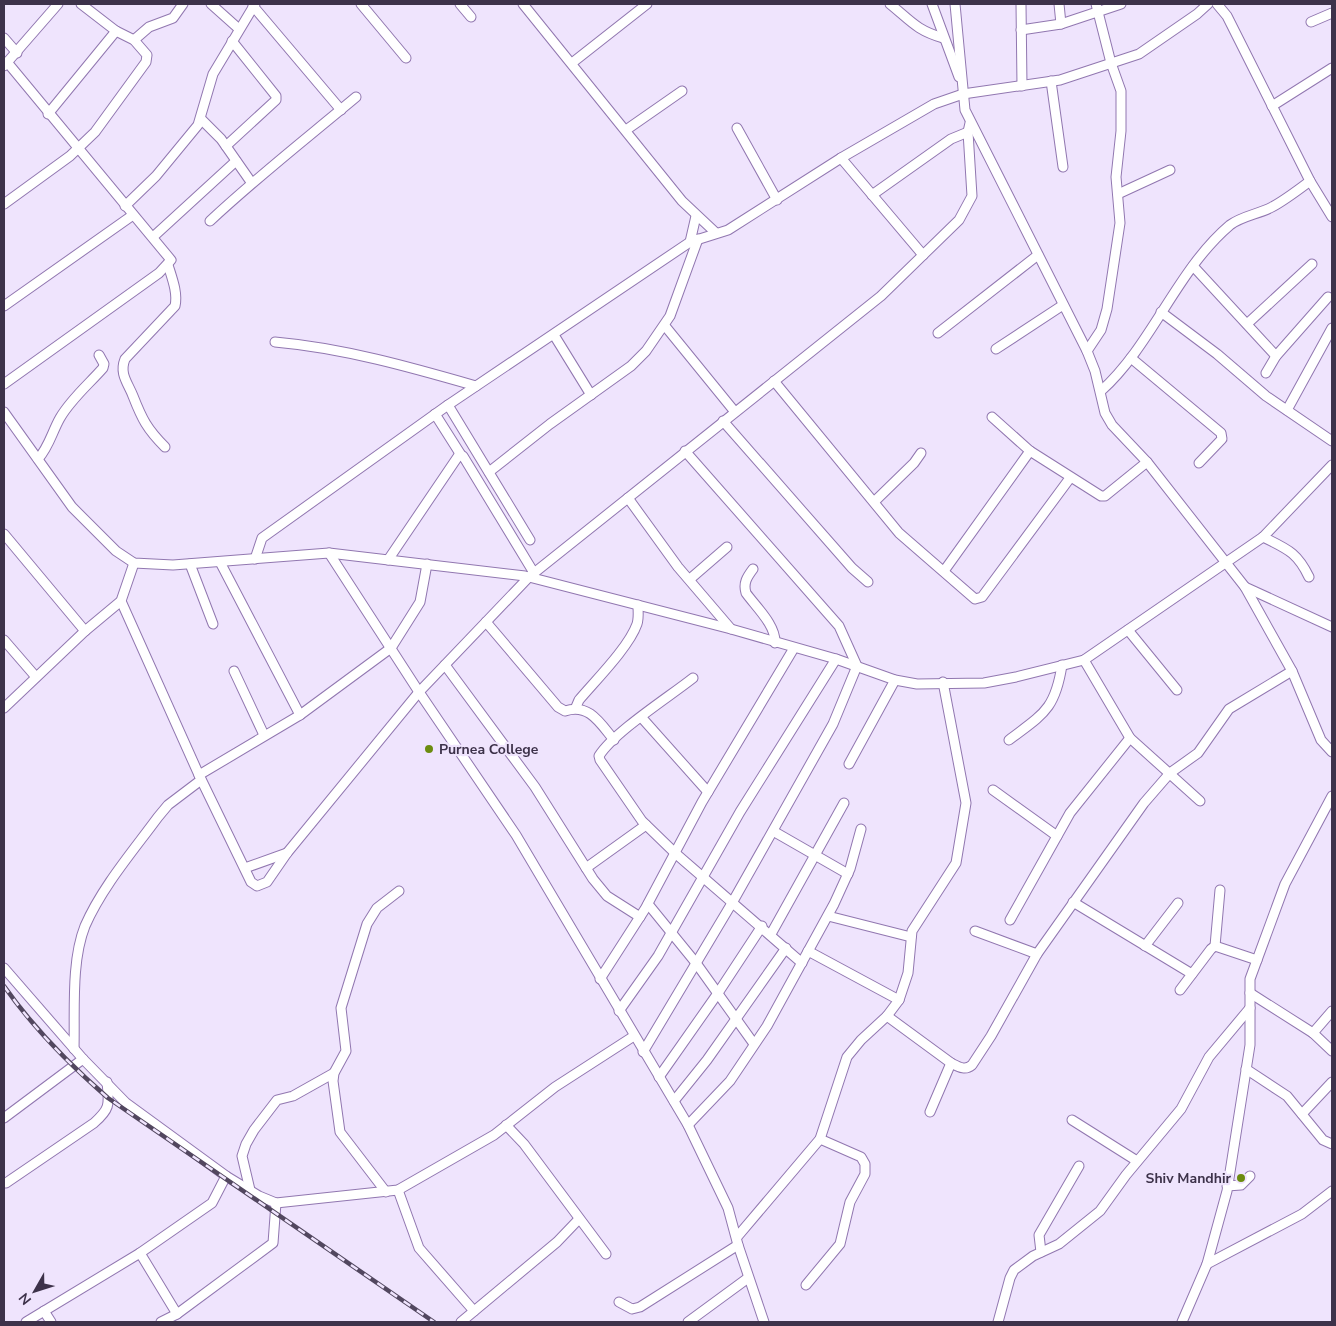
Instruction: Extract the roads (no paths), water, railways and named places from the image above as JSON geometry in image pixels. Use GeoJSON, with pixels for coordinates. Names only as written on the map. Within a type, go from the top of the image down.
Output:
{"type":"FeatureCollection","features":[{"type":"Feature","properties":{"kind":"street"},"geometry":{"type":"LineString","coordinates":[[4,384],[168,265],[171,260],[6,64],[58,4]]}},
{"type":"Feature","properties":{"kind":"street"},"geometry":{"type":"LineString","coordinates":[[4,204],[77,149],[95,132],[146,62],[148,55],[134,40],[116,31],[81,4]]}},
{"type":"Feature","properties":{"kind":"street"},"geometry":{"type":"LineString","coordinates":[[134,40],[150,27],[173,18],[183,4]]}},
{"type":"Feature","properties":{"kind":"street"},"geometry":{"type":"LineString","coordinates":[[211,4],[239,29]]}},
{"type":"Feature","properties":{"kind":"street"},"geometry":{"type":"LineString","coordinates":[[460,4],[471,18]]}},
{"type":"Feature","properties":{"kind":"street"},"geometry":{"type":"LineString","coordinates":[[523,4],[696,216],[716,233]]}},
{"type":"Feature","properties":{"kind":"street"},"geometry":{"type":"LineString","coordinates":[[572,63],[647,4]]}},
{"type":"Feature","properties":{"kind":"street"},"geometry":{"type":"LineString","coordinates":[[890,4],[924,32],[943,38]]}},
{"type":"Feature","properties":{"kind":"street"},"geometry":{"type":"LineString","coordinates":[[932,4],[962,89]]}},
{"type":"Feature","properties":{"kind":"street"},"geometry":{"type":"LineString","coordinates":[[121,601],[200,778],[251,882],[257,886],[266,882],[287,853],[419,692],[532,575],[881,296],[959,220],[972,196],[969,127],[962,89],[955,4]]}},
{"type":"Feature","properties":{"kind":"street"},"geometry":{"type":"LineString","coordinates":[[1021,4],[1022,86]]}},
{"type":"Feature","properties":{"kind":"street"},"geometry":{"type":"LineString","coordinates":[[1059,4],[1061,24]]}},
{"type":"Feature","properties":{"kind":"street"},"geometry":{"type":"LineString","coordinates":[[1021,30],[1061,24],[1097,8],[1121,4]]}},
{"type":"Feature","properties":{"kind":"street"},"geometry":{"type":"LineString","coordinates":[[255,559],[262,538],[448,405],[694,240],[728,230],[841,158],[962,89],[1022,86],[1050,81],[1139,54],[1197,14],[1208,4]]}},
{"type":"Feature","properties":{"kind":"street"},"geometry":{"type":"LineString","coordinates":[[1217,4],[1227,16],[1310,181],[1332,217]]}},
{"type":"Feature","properties":{"kind":"street"},"geometry":{"type":"LineString","coordinates":[[126,206],[156,176],[192,133],[201,118],[213,74],[254,5],[341,110]]}},
{"type":"Feature","properties":{"kind":"street"},"geometry":{"type":"LineString","coordinates":[[364,5],[406,58]]}},
{"type":"Feature","properties":{"kind":"street"},"geometry":{"type":"LineString","coordinates":[[1087,352],[1101,330],[1107,309],[1120,223],[1116,176],[1121,131],[1121,92],[1111,63],[1097,8]]}},
{"type":"Feature","properties":{"kind":"street"},"geometry":{"type":"LineString","coordinates":[[1311,22],[1332,13]]}},
{"type":"Feature","properties":{"kind":"street"},"geometry":{"type":"LineString","coordinates":[[48,114],[116,31]]}},
{"type":"Feature","properties":{"kind":"street"},"geometry":{"type":"LineString","coordinates":[[4,38],[17,53]]}},
{"type":"Feature","properties":{"kind":"street"},"geometry":{"type":"LineString","coordinates":[[226,146],[276,100],[276,96],[232,41]]}},
{"type":"Feature","properties":{"kind":"street"},"geometry":{"type":"LineString","coordinates":[[1272,106],[1332,68]]}},
{"type":"Feature","properties":{"kind":"street"},"geometry":{"type":"LineString","coordinates":[[1050,81],[1062,167]]}},
{"type":"Feature","properties":{"kind":"street"},"geometry":{"type":"LineString","coordinates":[[626,130],[682,91]]}},
{"type":"Feature","properties":{"kind":"street"},"geometry":{"type":"LineString","coordinates":[[210,221],[251,182],[287,156],[356,97]]}},
{"type":"Feature","properties":{"kind":"street"},"geometry":{"type":"LineString","coordinates":[[201,118],[226,146],[251,182]]}},
{"type":"Feature","properties":{"kind":"street"},"geometry":{"type":"LineString","coordinates":[[872,195],[969,127]]}},
{"type":"Feature","properties":{"kind":"street"},"geometry":{"type":"LineString","coordinates":[[969,127],[1038,255],[1087,352],[1101,391],[1105,413],[1112,425],[1147,462],[1244,587],[1292,671],[1321,740],[1332,752]]}},
{"type":"Feature","properties":{"kind":"street"},"geometry":{"type":"LineString","coordinates":[[737,128],[777,200]]}},
{"type":"Feature","properties":{"kind":"street"},"geometry":{"type":"LineString","coordinates":[[841,158],[923,255]]}},
{"type":"Feature","properties":{"kind":"street"},"geometry":{"type":"LineString","coordinates":[[153,237],[236,160]]}},
{"type":"Feature","properties":{"kind":"street"},"geometry":{"type":"LineString","coordinates":[[1118,194],[1170,170]]}},
{"type":"Feature","properties":{"kind":"street"},"geometry":{"type":"LineString","coordinates":[[1101,391],[1117,377],[1131,358],[1193,266],[1231,224],[1272,207],[1310,181]]}},
{"type":"Feature","properties":{"kind":"street"},"geometry":{"type":"LineString","coordinates":[[4,306],[133,214]]}},
{"type":"Feature","properties":{"kind":"street"},"geometry":{"type":"LineString","coordinates":[[489,472],[631,366],[665,326],[676,303],[694,240],[696,216]]}},
{"type":"Feature","properties":{"kind":"street"},"geometry":{"type":"LineString","coordinates":[[938,333],[1038,255]]}},
{"type":"Feature","properties":{"kind":"street"},"geometry":{"type":"LineString","coordinates":[[1247,324],[1312,264]]}},
{"type":"Feature","properties":{"kind":"street"},"geometry":{"type":"LineString","coordinates":[[165,447],[150,432],[140,416],[123,378],[122,367],[125,359],[174,306],[176,300],[168,265]]}},
{"type":"Feature","properties":{"kind":"street"},"geometry":{"type":"LineString","coordinates":[[1193,266],[1276,356]]}},
{"type":"Feature","properties":{"kind":"street"},"geometry":{"type":"LineString","coordinates":[[1266,373],[1276,356],[1328,297]]}},
{"type":"Feature","properties":{"kind":"street"},"geometry":{"type":"LineString","coordinates":[[996,349],[1063,305]]}},
{"type":"Feature","properties":{"kind":"street"},"geometry":{"type":"LineString","coordinates":[[1161,312],[1217,354],[1266,396],[1332,441]]}},
{"type":"Feature","properties":{"kind":"street"},"geometry":{"type":"LineString","coordinates":[[665,326],[735,412]]}},
{"type":"Feature","properties":{"kind":"street"},"geometry":{"type":"LineString","coordinates":[[1287,410],[1332,328]]}},
{"type":"Feature","properties":{"kind":"street"},"geometry":{"type":"LineString","coordinates":[[554,335],[591,395]]}},
{"type":"Feature","properties":{"kind":"street"},"geometry":{"type":"LineString","coordinates":[[275,342],[307,345],[416,369],[476,386]]}},
{"type":"Feature","properties":{"kind":"street"},"geometry":{"type":"LineString","coordinates":[[38,459],[49,444],[59,418],[74,397],[103,368],[104,364],[99,355]]}},
{"type":"Feature","properties":{"kind":"street"},"geometry":{"type":"LineString","coordinates":[[1131,358],[1221,433],[1222,439],[1199,463]]}},
{"type":"Feature","properties":{"kind":"street"},"geometry":{"type":"LineString","coordinates":[[774,381],[875,501],[899,533],[932,564],[944,571],[975,599],[982,597],[1070,478]]}},
{"type":"Feature","properties":{"kind":"street"},"geometry":{"type":"LineString","coordinates":[[448,405],[530,540]]}},
{"type":"Feature","properties":{"kind":"street"},"geometry":{"type":"LineString","coordinates":[[4,412],[72,507],[116,550],[134,563],[190,564],[329,553],[532,575],[731,629],[836,659],[895,680],[917,684],[943,682],[984,683],[1084,660],[1263,537],[1332,465]]}},
{"type":"Feature","properties":{"kind":"street"},"geometry":{"type":"LineString","coordinates":[[435,414],[532,575]]}},
{"type":"Feature","properties":{"kind":"street"},"geometry":{"type":"LineString","coordinates":[[992,417],[1030,451],[1101,496],[1105,496],[1147,462]]}},
{"type":"Feature","properties":{"kind":"street"},"geometry":{"type":"LineString","coordinates":[[723,421],[852,568],[868,582]]}},
{"type":"Feature","properties":{"kind":"street"},"geometry":{"type":"LineString","coordinates":[[643,1052],[732,903],[833,724],[857,666],[840,626],[685,451]]}},
{"type":"Feature","properties":{"kind":"street"},"geometry":{"type":"LineString","coordinates":[[944,571],[1030,451]]}},
{"type":"Feature","properties":{"kind":"street"},"geometry":{"type":"LineString","coordinates":[[875,501],[914,463],[921,453]]}},
{"type":"Feature","properties":{"kind":"street"},"geometry":{"type":"LineString","coordinates":[[388,560],[458,456],[461,455]]}},
{"type":"Feature","properties":{"kind":"street"},"geometry":{"type":"LineString","coordinates":[[628,498],[678,567],[731,629]]}},
{"type":"Feature","properties":{"kind":"street"},"geometry":{"type":"LineString","coordinates":[[4,534],[85,631]]}},
{"type":"Feature","properties":{"kind":"street"},"geometry":{"type":"LineString","coordinates":[[1263,537],[1292,551],[1301,560],[1309,577]]}},
{"type":"Feature","properties":{"kind":"street"},"geometry":{"type":"LineString","coordinates":[[690,579],[727,547]]}},
{"type":"Feature","properties":{"kind":"street"},"geometry":{"type":"LineString","coordinates":[[329,553],[419,692],[516,835],[688,1125],[719,1185],[764,1322]]}},
{"type":"Feature","properties":{"kind":"street"},"geometry":{"type":"LineString","coordinates":[[220,562],[300,714]]}},
{"type":"Feature","properties":{"kind":"street"},"geometry":{"type":"LineString","coordinates":[[4,708],[85,631],[121,601],[134,563]]}},
{"type":"Feature","properties":{"kind":"street"},"geometry":{"type":"LineString","coordinates":[[190,564],[212,624]]}},
{"type":"Feature","properties":{"kind":"street"},"geometry":{"type":"LineString","coordinates":[[74,1048],[79,947],[86,926],[99,901],[158,817],[168,805],[200,778],[264,735],[300,714],[391,648],[420,602],[426,564]]}},
{"type":"Feature","properties":{"kind":"street"},"geometry":{"type":"LineString","coordinates":[[753,569],[745,579],[744,587],[746,593],[771,628],[775,636],[775,643]]}},
{"type":"Feature","properties":{"kind":"street"},"geometry":{"type":"LineString","coordinates":[[1244,587],[1332,627]]}},
{"type":"Feature","properties":{"kind":"street"},"geometry":{"type":"LineString","coordinates":[[576,707],[579,700],[635,629],[638,622],[638,605]]}},
{"type":"Feature","properties":{"kind":"street"},"geometry":{"type":"LineString","coordinates":[[486,622],[558,707],[565,710],[576,707],[596,718],[614,740]]}},
{"type":"Feature","properties":{"kind":"street"},"geometry":{"type":"LineString","coordinates":[[1128,630],[1177,690]]}},
{"type":"Feature","properties":{"kind":"street"},"geometry":{"type":"LineString","coordinates":[[4,640],[36,678]]}},
{"type":"Feature","properties":{"kind":"street"},"geometry":{"type":"LineString","coordinates":[[600,979],[648,904],[708,792],[794,648]]}},
{"type":"Feature","properties":{"kind":"street"},"geometry":{"type":"LineString","coordinates":[[619,1011],[671,934],[740,812],[836,659]]}},
{"type":"Feature","properties":{"kind":"street"},"geometry":{"type":"LineString","coordinates":[[1084,660],[1130,738],[1200,801]]}},
{"type":"Feature","properties":{"kind":"street"},"geometry":{"type":"LineString","coordinates":[[445,665],[535,787],[586,868],[607,896],[640,917]]}},
{"type":"Feature","properties":{"kind":"street"},"geometry":{"type":"LineString","coordinates":[[1009,740],[1051,705],[1058,690],[1062,665]]}},
{"type":"Feature","properties":{"kind":"street"},"geometry":{"type":"LineString","coordinates":[[234,671],[264,735]]}},
{"type":"Feature","properties":{"kind":"street"},"geometry":{"type":"LineString","coordinates":[[887,1016],[951,1063],[962,1068],[968,1068],[972,1065],[991,1036],[1037,954],[1144,803],[1170,773],[1198,753],[1229,709],[1292,671]]}},
{"type":"Feature","properties":{"kind":"street"},"geometry":{"type":"LineString","coordinates":[[693,678],[614,740],[601,753],[599,756],[600,760],[646,825],[675,853],[732,903],[762,926],[802,963]]}},
{"type":"Feature","properties":{"kind":"street"},"geometry":{"type":"LineString","coordinates":[[849,764],[895,680]]}},
{"type":"Feature","properties":{"kind":"street"},"geometry":{"type":"LineString","coordinates":[[619,1302],[632,1308],[640,1307],[737,1241],[820,1139],[847,1057],[857,1044],[887,1016],[899,1000],[908,973],[911,937],[918,920],[956,863],[966,803],[943,682]]}},
{"type":"Feature","properties":{"kind":"street"},"geometry":{"type":"LineString","coordinates":[[642,718],[708,792]]}},
{"type":"Feature","properties":{"kind":"street"},"geometry":{"type":"LineString","coordinates":[[1010,920],[1070,813],[1130,738]]}},
{"type":"Feature","properties":{"kind":"street"},"geometry":{"type":"LineString","coordinates":[[993,790],[1058,836]]}},
{"type":"Feature","properties":{"kind":"street"},"geometry":{"type":"LineString","coordinates":[[1182,1322],[1207,1264],[1228,1186],[1250,1045],[1250,978],[1285,884],[1329,810],[1332,796]]}},
{"type":"Feature","properties":{"kind":"street"},"geometry":{"type":"LineString","coordinates":[[771,934],[844,803]]}},
{"type":"Feature","properties":{"kind":"street"},"geometry":{"type":"LineString","coordinates":[[586,868],[646,825]]}},
{"type":"Feature","properties":{"kind":"street"},"geometry":{"type":"LineString","coordinates":[[688,1125],[730,1081],[802,963],[828,916],[848,874],[861,830]]}},
{"type":"Feature","properties":{"kind":"street"},"geometry":{"type":"LineString","coordinates":[[773,831],[848,874]]}},
{"type":"Feature","properties":{"kind":"street"},"geometry":{"type":"LineString","coordinates":[[244,868],[287,853]]}},
{"type":"Feature","properties":{"kind":"street"},"geometry":{"type":"LineString","coordinates":[[1216,946],[1220,890]]}},
{"type":"Feature","properties":{"kind":"street"},"geometry":{"type":"LineString","coordinates":[[386,1192],[340,1132],[334,1093],[334,1073],[346,1051],[341,1008],[367,924],[377,908],[400,891]]}},
{"type":"Feature","properties":{"kind":"street"},"geometry":{"type":"LineString","coordinates":[[1073,902],[1192,974]]}},
{"type":"Feature","properties":{"kind":"street"},"geometry":{"type":"LineString","coordinates":[[1145,946],[1178,903]]}},
{"type":"Feature","properties":{"kind":"street"},"geometry":{"type":"LineString","coordinates":[[648,904],[696,963],[754,1044]]}},
{"type":"Feature","properties":{"kind":"street"},"geometry":{"type":"LineString","coordinates":[[828,916],[911,937]]}},
{"type":"Feature","properties":{"kind":"street"},"geometry":{"type":"LineString","coordinates":[[659,1077],[762,926]]}},
{"type":"Feature","properties":{"kind":"street"},"geometry":{"type":"LineString","coordinates":[[975,931],[1037,954]]}},
{"type":"Feature","properties":{"kind":"street"},"geometry":{"type":"LineString","coordinates":[[1180,990],[1211,948],[1216,946],[1257,960]]}},
{"type":"Feature","properties":{"kind":"street"},"geometry":{"type":"LineString","coordinates":[[674,1102],[707,1060],[786,948]]}},
{"type":"Feature","properties":{"kind":"street"},"geometry":{"type":"LineString","coordinates":[[808,951],[899,1000]]}},
{"type":"Feature","properties":{"kind":"street"},"geometry":{"type":"LineString","coordinates":[[4,968],[83,1059],[126,1103],[226,1176],[276,1203],[398,1190],[494,1135],[555,1087],[634,1036]]}},
{"type":"Feature","properties":{"kind":"street"},"geometry":{"type":"LineString","coordinates":[[1250,992],[1313,1033],[1332,1051]]}},
{"type":"Feature","properties":{"kind":"street"},"geometry":{"type":"LineString","coordinates":[[998,1322],[1014,1270],[1041,1252],[1059,1244],[1100,1211],[1137,1161],[1181,1109],[1206,1063],[1250,1008]]}},
{"type":"Feature","properties":{"kind":"street"},"geometry":{"type":"LineString","coordinates":[[1313,1033],[1332,1010]]}},
{"type":"Feature","properties":{"kind":"street"},"geometry":{"type":"LineString","coordinates":[[4,1118],[83,1059]]}},
{"type":"Feature","properties":{"kind":"street"},"geometry":{"type":"LineString","coordinates":[[930,1112],[951,1063]]}},
{"type":"Feature","properties":{"kind":"street"},"geometry":{"type":"LineString","coordinates":[[1246,1069],[1288,1096],[1323,1140],[1332,1144]]}},
{"type":"Feature","properties":{"kind":"street"},"geometry":{"type":"LineString","coordinates":[[250,1190],[242,1156],[254,1130],[277,1100],[294,1096],[334,1073]]}},
{"type":"Feature","properties":{"kind":"street"},"geometry":{"type":"LineString","coordinates":[[4,1182],[106,1113],[109,1107],[107,1082]]}},
{"type":"Feature","properties":{"kind":"street"},"geometry":{"type":"LineString","coordinates":[[1302,1114],[1332,1082]]}},
{"type":"Feature","properties":{"kind":"street"},"geometry":{"type":"LineString","coordinates":[[1072,1120],[1137,1161]]}},
{"type":"Feature","properties":{"kind":"street"},"geometry":{"type":"LineString","coordinates":[[506,1125],[524,1144],[606,1254]]}},
{"type":"Feature","properties":{"kind":"street"},"geometry":{"type":"LineString","coordinates":[[806,1285],[840,1244],[847,1210],[865,1174],[866,1164],[862,1157],[820,1139]]}},
{"type":"Feature","properties":{"kind":"street"},"geometry":{"type":"LineString","coordinates":[[1041,1252],[1040,1235],[1078,1166]]}},
{"type":"Feature","properties":{"kind":"street"},"geometry":{"type":"LineString","coordinates":[[26,1322],[140,1252],[212,1203],[226,1176]]}},
{"type":"Feature","properties":{"kind":"street"},"geometry":{"type":"LineString","coordinates":[[1228,1186],[1241,1185],[1250,1176]]}},
{"type":"Feature","properties":{"kind":"street"},"geometry":{"type":"LineString","coordinates":[[398,1190],[419,1248],[474,1311]]}},
{"type":"Feature","properties":{"kind":"street"},"geometry":{"type":"LineString","coordinates":[[1207,1264],[1302,1214],[1332,1191]]}},
{"type":"Feature","properties":{"kind":"street"},"geometry":{"type":"LineString","coordinates":[[161,1322],[177,1314],[217,1286],[273,1243],[276,1203]]}},
{"type":"Feature","properties":{"kind":"street"},"geometry":{"type":"LineString","coordinates":[[461,1322],[557,1242],[579,1219]]}},
{"type":"Feature","properties":{"kind":"street"},"geometry":{"type":"LineString","coordinates":[[140,1252],[177,1314]]}},
{"type":"Feature","properties":{"kind":"street"},"geometry":{"type":"LineString","coordinates":[[688,1322],[748,1278]]}},
{"type":"Feature","properties":{"kind":"street"},"geometry":{"type":"LineString","coordinates":[[44,1311],[51,1322]]}},
{"type":"Feature","properties":{"kind":"railway"},"geometry":{"type":"LineString","coordinates":[[4,986],[27,1017],[108,1098],[434,1322]]}},
{"type":"Feature","properties":{"kind":"place","name":"Purnea College"},"geometry":{"type":"Point","coordinates":[429,749]}},
{"type":"Feature","properties":{"kind":"place","name":"Shiv Mandhir"},"geometry":{"type":"Point","coordinates":[1241,1178]}}]}
